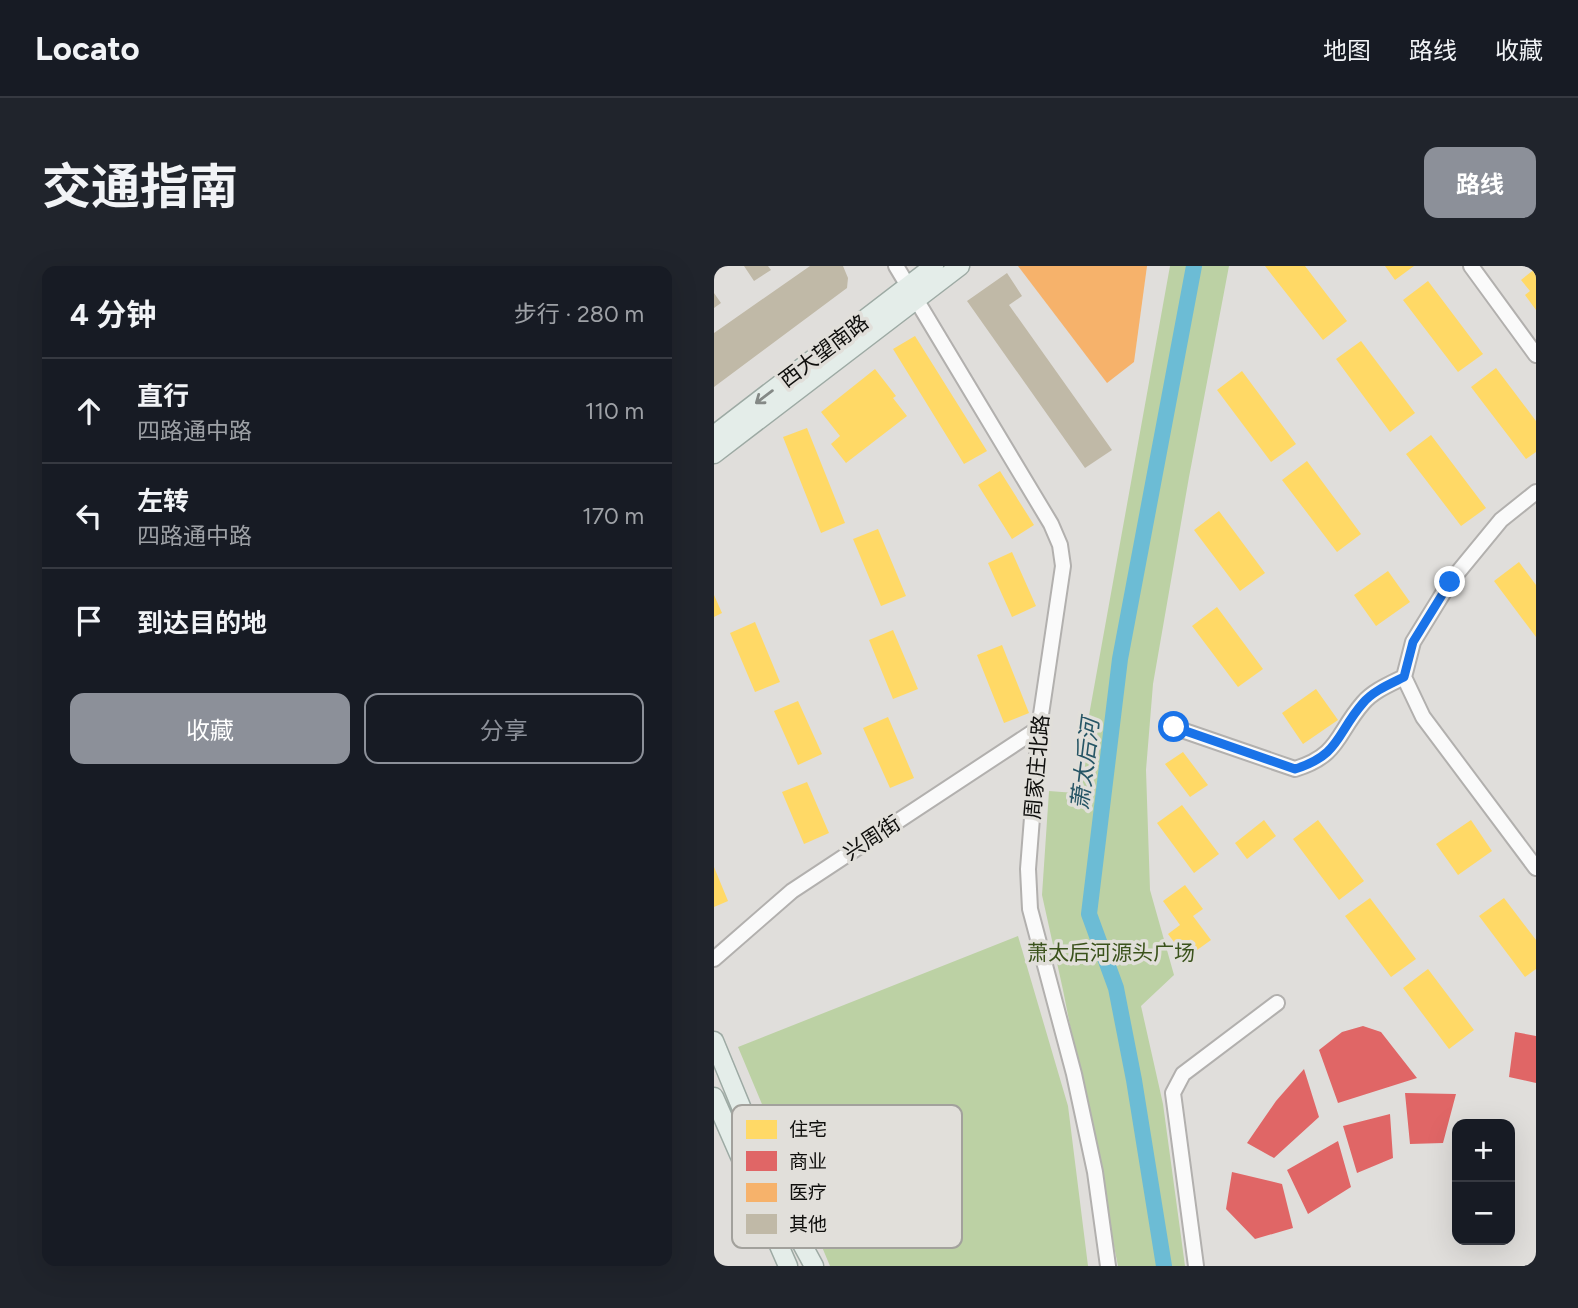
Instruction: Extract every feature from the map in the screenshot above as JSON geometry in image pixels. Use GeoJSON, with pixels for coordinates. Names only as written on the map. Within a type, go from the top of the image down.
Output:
{"type":"FeatureCollection","features":[{"type":"Feature","properties":{"kind":"main road","name":"西大望南路"},"geometry":{"type":"LineString","coordinates":[[714,454],[913,293],[934,266]]}},
{"type":"Feature","properties":{"kind":"main road"},"geometry":{"type":"LineString","coordinates":[[913,293],[960,266]]}},
{"type":"Feature","properties":{"kind":"main road","name":"西大望南路"},"geometry":{"type":"LineString","coordinates":[[714,435],[913,293]]}},
{"type":"Feature","properties":{"kind":"main road"},"geometry":{"type":"LineString","coordinates":[[714,1041],[741,1105]]}},
{"type":"Feature","properties":{"kind":"main road"},"geometry":{"type":"LineString","coordinates":[[714,1097],[732,1138]]}},
{"type":"Feature","properties":{"kind":"main road"},"geometry":{"type":"LineString","coordinates":[[780,1248],[788,1266]]}},
{"type":"Feature","properties":{"kind":"main road"},"geometry":{"type":"LineString","coordinates":[[805,1248],[814,1266]]}},
{"type":"Feature","properties":{"kind":"street","name":"周家庄北路"},"geometry":{"type":"LineString","coordinates":[[896,266],[1051,524],[1059,545],[1063,566],[1039,728],[1028,869],[1030,909],[1074,1074],[1095,1172],[1108,1266]]}},
{"type":"Feature","properties":{"kind":"street"},"geometry":{"type":"LineString","coordinates":[[1471,266],[1536,355]]}},
{"type":"Feature","properties":{"kind":"street"},"geometry":{"type":"LineString","coordinates":[[1536,492],[1501,520],[1450,582],[1413,642],[1404,677],[1423,717],[1536,868]]}},
{"type":"Feature","properties":{"kind":"street"},"geometry":{"type":"LineString","coordinates":[[1174,727],[1295,769],[1312,764],[1324,756],[1340,738],[1364,701],[1404,677]]}},
{"type":"Feature","properties":{"kind":"street","name":"兴周街"},"geometry":{"type":"LineString","coordinates":[[714,960],[792,891],[1039,728]]}},
{"type":"Feature","properties":{"kind":"street"},"geometry":{"type":"LineString","coordinates":[[1196,1266],[1173,1093],[1183,1074],[1277,1003]]}},
{"type":"Feature","properties":{"kind":"green space","name":"萧太后河源头广场"},"geometry":{"type":"Polygon","coordinates":[[[1170,266],[1229,266],[1153,684],[1146,770],[1150,890],[1174,975],[1141,1006],[1163,1104],[1185,1266],[1118,1266],[1042,895],[1049,791],[1075,793],[1170,266]]]}},
{"type":"Feature","properties":{"kind":"green space"},"geometry":{"type":"Polygon","coordinates":[[[1018,936],[1068,1106],[1088,1266],[830,1266],[822,1248],[962,1248],[962,1105],[762,1105],[738,1047],[1018,936]]]}},
{"type":"Feature","properties":{"kind":"building: 住宅"},"geometry":{"type":"Polygon","coordinates":[[[1265,266],[1305,266],[1347,321],[1323,340],[1265,266]]]}},
{"type":"Feature","properties":{"kind":"building: 住宅"},"geometry":{"type":"Polygon","coordinates":[[[1385,266],[1414,266],[1395,280],[1385,266]]]}},
{"type":"Feature","properties":{"kind":"building: 住宅"},"geometry":{"type":"Polygon","coordinates":[[[1536,268],[1536,310],[1525,295],[1530,291],[1521,280],[1536,268]]]}},
{"type":"Feature","properties":{"kind":"building: 住宅"},"geometry":{"type":"Polygon","coordinates":[[[1428,281],[1483,354],[1458,372],[1403,300],[1428,281]]]}},
{"type":"Feature","properties":{"kind":"building: 住宅"},"geometry":{"type":"Polygon","coordinates":[[[915,336],[987,451],[964,464],[893,349],[915,336]]]}},
{"type":"Feature","properties":{"kind":"building: 住宅"},"geometry":{"type":"Polygon","coordinates":[[[1361,341],[1415,413],[1390,432],[1336,359],[1361,341]]]}},
{"type":"Feature","properties":{"kind":"building: 住宅"},"geometry":{"type":"Polygon","coordinates":[[[1496,368],[1536,421],[1536,452],[1526,459],[1471,387],[1496,368]]]}},
{"type":"Feature","properties":{"kind":"building: 住宅"},"geometry":{"type":"Polygon","coordinates":[[[875,369],[896,396],[893,398],[907,416],[846,463],[831,444],[840,436],[821,412],[875,369]]]}},
{"type":"Feature","properties":{"kind":"building: 住宅"},"geometry":{"type":"Polygon","coordinates":[[[1242,371],[1296,444],[1271,462],[1217,390],[1242,371]]]}},
{"type":"Feature","properties":{"kind":"building: 住宅"},"geometry":{"type":"Polygon","coordinates":[[[807,428],[845,523],[821,533],[783,437],[807,428]]]}},
{"type":"Feature","properties":{"kind":"building: 住宅"},"geometry":{"type":"Polygon","coordinates":[[[1431,435],[1486,508],[1461,526],[1406,454],[1431,435]]]}},
{"type":"Feature","properties":{"kind":"building: 住宅"},"geometry":{"type":"Polygon","coordinates":[[[1307,461],[1361,534],[1337,552],[1282,480],[1307,461]]]}},
{"type":"Feature","properties":{"kind":"building: 住宅"},"geometry":{"type":"Polygon","coordinates":[[[1000,471],[1034,525],[1012,539],[978,485],[1000,471]]]}},
{"type":"Feature","properties":{"kind":"building: 住宅"},"geometry":{"type":"Polygon","coordinates":[[[1219,511],[1265,573],[1240,591],[1194,530],[1219,511]]]}},
{"type":"Feature","properties":{"kind":"building: 住宅"},"geometry":{"type":"Polygon","coordinates":[[[878,529],[906,596],[881,606],[853,539],[878,529]]]}},
{"type":"Feature","properties":{"kind":"building: 住宅"},"geometry":{"type":"Polygon","coordinates":[[[1012,552],[1036,606],[1012,617],[988,563],[1012,552]]]}},
{"type":"Feature","properties":{"kind":"building: 住宅"},"geometry":{"type":"Polygon","coordinates":[[[1519,562],[1536,585],[1536,637],[1494,581],[1519,562]]]}},
{"type":"Feature","properties":{"kind":"building: 住宅"},"geometry":{"type":"Polygon","coordinates":[[[1388,571],[1410,602],[1376,626],[1354,595],[1388,571]]]}},
{"type":"Feature","properties":{"kind":"building: 住宅"},"geometry":{"type":"Polygon","coordinates":[[[714,595],[722,613],[714,617],[714,595]]]}},
{"type":"Feature","properties":{"kind":"building: 住宅"},"geometry":{"type":"Polygon","coordinates":[[[1217,607],[1263,669],[1238,687],[1192,626],[1217,607]]]}},
{"type":"Feature","properties":{"kind":"building: 住宅"},"geometry":{"type":"Polygon","coordinates":[[[755,622],[780,682],[755,692],[730,633],[755,622]]]}},
{"type":"Feature","properties":{"kind":"building: 住宅"},"geometry":{"type":"Polygon","coordinates":[[[893,630],[918,689],[893,699],[869,640],[893,630]]]}},
{"type":"Feature","properties":{"kind":"building: 住宅"},"geometry":{"type":"Polygon","coordinates":[[[1002,645],[1029,713],[1004,723],[977,655],[1002,645]]]}},
{"type":"Feature","properties":{"kind":"building: 住宅"},"geometry":{"type":"Polygon","coordinates":[[[1316,689],[1338,720],[1303,744],[1282,713],[1316,689]]]}},
{"type":"Feature","properties":{"kind":"building: 住宅"},"geometry":{"type":"Polygon","coordinates":[[[798,701],[822,754],[798,765],[774,711],[798,701]]]}},
{"type":"Feature","properties":{"kind":"building: 住宅"},"geometry":{"type":"Polygon","coordinates":[[[888,717],[914,778],[890,788],[863,728],[888,717]]]}},
{"type":"Feature","properties":{"kind":"building: 住宅"},"geometry":{"type":"Polygon","coordinates":[[[1183,752],[1208,785],[1190,797],[1165,764],[1183,752]]]}},
{"type":"Feature","properties":{"kind":"building: 住宅"},"geometry":{"type":"Polygon","coordinates":[[[807,782],[829,833],[804,844],[782,792],[807,782]]]}},
{"type":"Feature","properties":{"kind":"building: 住宅"},"geometry":{"type":"Polygon","coordinates":[[[1182,805],[1219,854],[1194,873],[1157,823],[1182,805]]]}},
{"type":"Feature","properties":{"kind":"building: 住宅"},"geometry":{"type":"Polygon","coordinates":[[[1264,820],[1276,836],[1247,859],[1235,843],[1264,820]]]}},
{"type":"Feature","properties":{"kind":"building: 住宅"},"geometry":{"type":"Polygon","coordinates":[[[1318,820],[1364,881],[1339,900],[1293,839],[1318,820]]]}},
{"type":"Feature","properties":{"kind":"building: 住宅"},"geometry":{"type":"Polygon","coordinates":[[[1471,820],[1492,851],[1458,875],[1436,844],[1471,820]]]}},
{"type":"Feature","properties":{"kind":"building: 住宅"},"geometry":{"type":"Polygon","coordinates":[[[714,867],[728,901],[714,907],[714,867]]]}},
{"type":"Feature","properties":{"kind":"building: 住宅"},"geometry":{"type":"Polygon","coordinates":[[[1185,885],[1203,909],[1193,916],[1211,940],[1186,958],[1168,934],[1180,925],[1163,901],[1185,885]]]}},
{"type":"Feature","properties":{"kind":"building: 住宅"},"geometry":{"type":"Polygon","coordinates":[[[1370,898],[1416,959],[1391,977],[1345,916],[1370,898]]]}},
{"type":"Feature","properties":{"kind":"building: 住宅"},"geometry":{"type":"Polygon","coordinates":[[[1504,898],[1536,940],[1536,969],[1525,977],[1479,916],[1504,898]]]}},
{"type":"Feature","properties":{"kind":"building: 住宅"},"geometry":{"type":"Polygon","coordinates":[[[1428,969],[1474,1030],[1449,1049],[1403,988],[1428,969]]]}},
{"type":"Feature","properties":{"kind":"building: 商业"},"geometry":{"type":"Polygon","coordinates":[[[1363,1026],[1381,1032],[1417,1078],[1338,1103],[1319,1050],[1342,1032],[1363,1026]]]}},
{"type":"Feature","properties":{"kind":"building: 商业"},"geometry":{"type":"Polygon","coordinates":[[[1515,1032],[1536,1036],[1536,1083],[1509,1077],[1515,1032]]]}},
{"type":"Feature","properties":{"kind":"building: 商业"},"geometry":{"type":"Polygon","coordinates":[[[1304,1069],[1319,1117],[1274,1158],[1247,1143],[1276,1101],[1304,1069]]]}},
{"type":"Feature","properties":{"kind":"building: 商业"},"geometry":{"type":"Polygon","coordinates":[[[1405,1093],[1456,1094],[1443,1143],[1410,1144],[1405,1093]]]}},
{"type":"Feature","properties":{"kind":"building: 商业"},"geometry":{"type":"Polygon","coordinates":[[[1390,1114],[1393,1158],[1357,1173],[1343,1126],[1390,1114]]]}},
{"type":"Feature","properties":{"kind":"building: 商业"},"geometry":{"type":"Polygon","coordinates":[[[1338,1141],[1351,1187],[1308,1214],[1287,1170],[1338,1141]]]}},
{"type":"Feature","properties":{"kind":"building: 商业"},"geometry":{"type":"Polygon","coordinates":[[[1232,1172],[1282,1184],[1293,1228],[1255,1239],[1226,1209],[1232,1172]]]}},
{"type":"Feature","properties":{"kind":"building: 医疗"},"geometry":{"type":"Polygon","coordinates":[[[1018,266],[1147,266],[1134,362],[1107,383],[1018,266]]]}},
{"type":"Feature","properties":{"kind":"building: 其他"},"geometry":{"type":"Polygon","coordinates":[[[744,266],[768,266],[771,270],[754,281],[744,266]]]}},
{"type":"Feature","properties":{"kind":"building: 其他"},"geometry":{"type":"Polygon","coordinates":[[[810,266],[843,266],[848,278],[847,288],[714,387],[714,333],[810,266]]]}},
{"type":"Feature","properties":{"kind":"building: 其他"},"geometry":{"type":"Polygon","coordinates":[[[1007,273],[1022,296],[1009,305],[1112,450],[1085,468],[967,301],[1007,273]]]}},
{"type":"Feature","properties":{"kind":"building: 其他"},"geometry":{"type":"Polygon","coordinates":[[[714,293],[721,303],[714,308],[714,293]]]}},
{"type":"Feature","properties":{"kind":"waterway","name":"萧太后河"},"geometry":{"type":"LineString","coordinates":[[1164,1266],[1116,988],[1089,914],[1120,659],[1194,266]]}},
{"type":"Feature","properties":{"kind":"route"},"geometry":{"type":"LineString","coordinates":[[1174,727],[1295,769],[1312,764],[1324,756],[1340,738],[1364,701],[1404,677],[1413,642],[1450,582]]}}]}
